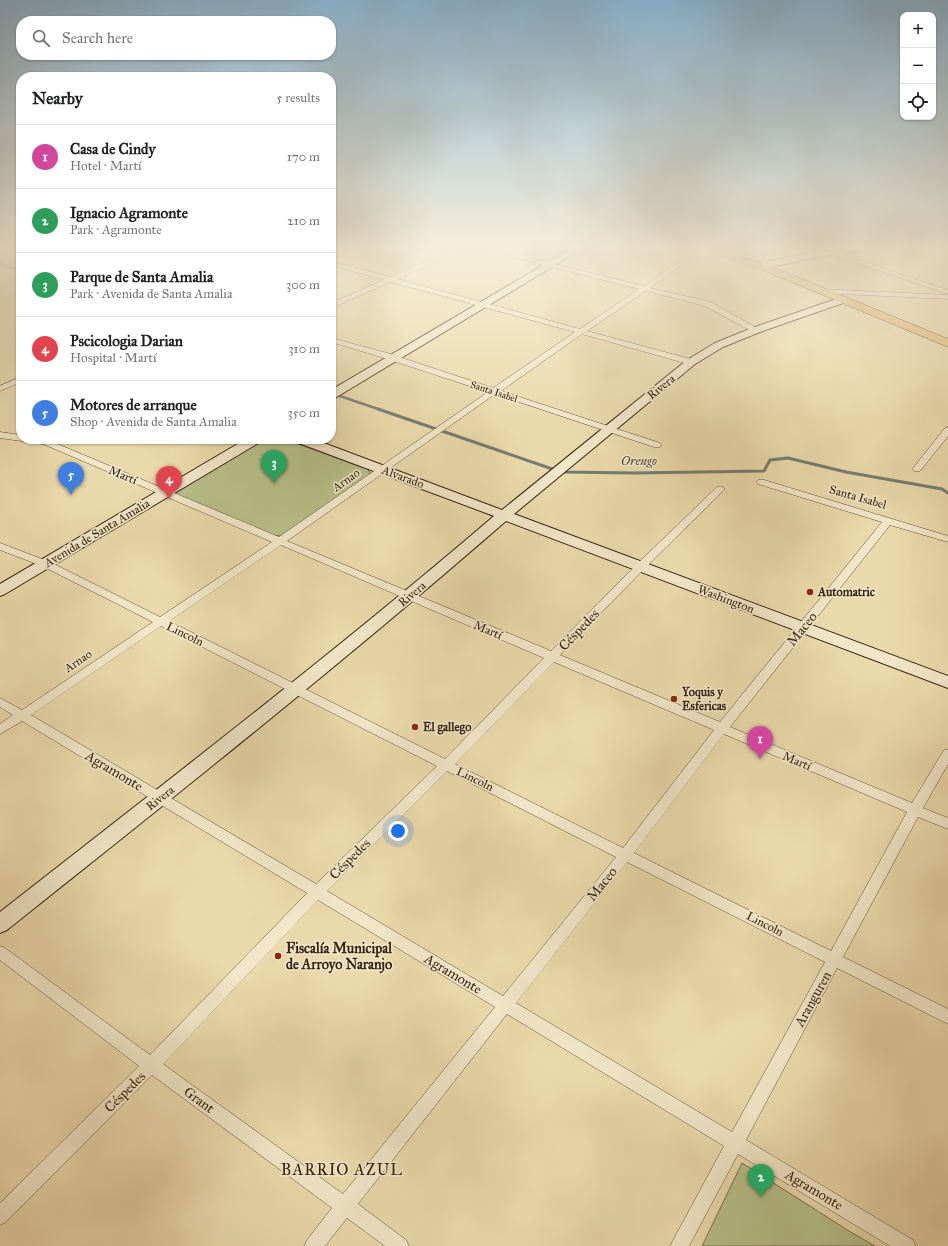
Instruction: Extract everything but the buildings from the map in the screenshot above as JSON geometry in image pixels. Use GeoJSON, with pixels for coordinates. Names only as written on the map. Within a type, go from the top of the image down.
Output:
{"type":"FeatureCollection","features":[{"type":"Feature","properties":{"kind":"main road"},"geometry":{"type":"LineString","coordinates":[[855,305],[948,343]]}},
{"type":"Feature","properties":{"kind":"street"},"geometry":{"type":"LineString","coordinates":[[336,389],[476,305]]}},
{"type":"Feature","properties":{"kind":"street"},"geometry":{"type":"LineString","coordinates":[[482,305],[692,362]]}},
{"type":"Feature","properties":{"kind":"street","name":"Arnao"},"geometry":{"type":"LineString","coordinates":[[0,730],[279,542],[432,434],[620,305]]}},
{"type":"Feature","properties":{"kind":"street"},"geometry":{"type":"LineString","coordinates":[[710,305],[756,330]]}},
{"type":"Feature","properties":{"kind":"street","name":"Rivera"},"geometry":{"type":"LineString","coordinates":[[0,924],[297,689],[409,597],[551,476],[692,362],[719,345],[756,330],[827,305]]}},
{"type":"Feature","properties":{"kind":"street","name":"Santa Isabel"},"geometry":{"type":"LineString","coordinates":[[336,341],[389,357],[657,445]]}},
{"type":"Feature","properties":{"kind":"street"},"geometry":{"type":"LineString","coordinates":[[0,389],[16,381]]}},
{"type":"Feature","properties":{"kind":"street"},"geometry":{"type":"LineString","coordinates":[[917,469],[947,434]]}},
{"type":"Feature","properties":{"kind":"street"},"geometry":{"type":"LineString","coordinates":[[0,435],[16,437]]}},
{"type":"Feature","properties":{"kind":"street","name":"Martí"},"geometry":{"type":"LineString","coordinates":[[57,444],[160,491],[279,542],[948,824]]}},
{"type":"Feature","properties":{"kind":"street","name":"Avenida de Santa Amalia"},"geometry":{"type":"LineString","coordinates":[[160,491],[233,444]]}},
{"type":"Feature","properties":{"kind":"street","name":"Avenida de Santa Amalia"},"geometry":{"type":"LineString","coordinates":[[0,580],[41,561],[160,491],[246,444]]}},
{"type":"Feature","properties":{"kind":"street","name":"Alvarado"},"geometry":{"type":"LineString","coordinates":[[314,444],[504,515]]}},
{"type":"Feature","properties":{"kind":"street","name":"Santa Isabel"},"geometry":{"type":"LineString","coordinates":[[761,482],[948,538]]}},
{"type":"Feature","properties":{"kind":"street","name":"Céspedes"},"geometry":{"type":"LineString","coordinates":[[0,1216],[151,1065],[317,892],[446,765],[641,566],[720,489]]}},
{"type":"Feature","properties":{"kind":"street","name":"Washington"},"geometry":{"type":"LineString","coordinates":[[504,515],[948,682]]}},
{"type":"Feature","properties":{"kind":"street","name":"Maceo"},"geometry":{"type":"LineString","coordinates":[[313,1246],[626,854],[722,729],[888,520]]}},
{"type":"Feature","properties":{"kind":"street","name":"Lincoln"},"geometry":{"type":"LineString","coordinates":[[0,546],[41,561],[948,1016]]}},
{"type":"Feature","properties":{"kind":"street","name":"Avenida de Santa Amalia"},"geometry":{"type":"LineString","coordinates":[[0,591],[41,561]]}},
{"type":"Feature","properties":{"kind":"street","name":"Agramonte"},"geometry":{"type":"LineString","coordinates":[[0,702],[907,1246]]}},
{"type":"Feature","properties":{"kind":"street","name":"Aranguren"},"geometry":{"type":"LineString","coordinates":[[679,1246],[915,810],[948,753]]}},
{"type":"Feature","properties":{"kind":"street","name":"Grant"},"geometry":{"type":"LineString","coordinates":[[0,952],[151,1065],[400,1246]]}},
{"type":"Feature","properties":{"kind":"green space"},"geometry":{"type":"Polygon","coordinates":[[[254,444],[298,444],[367,469],[370,472],[369,476],[281,536],[269,535],[178,497],[175,492],[254,444]]]}},
{"type":"Feature","properties":{"kind":"green space"},"geometry":{"type":"Polygon","coordinates":[[[742,1163],[849,1231],[875,1246],[702,1246],[742,1163]]]}},
{"type":"Feature","properties":{"kind":"waterway","name":"Orengo"},"geometry":{"type":"LineString","coordinates":[[336,395],[381,410]]}},
{"type":"Feature","properties":{"kind":"waterway","name":"Orengo"},"geometry":{"type":"LineString","coordinates":[[378,409],[561,472],[635,473],[764,471],[770,460],[788,458],[846,472],[942,489],[948,493]]}},
{"type":"Feature","properties":{"kind":"place","name":"Parque de Santa Amalia"},"geometry":{"type":"Point","coordinates":[274,483]}},
{"type":"Feature","properties":{"kind":"place","name":"Motores de arranque"},"geometry":{"type":"Point","coordinates":[71,495]}},
{"type":"Feature","properties":{"kind":"place","name":"Pscicologia Darian"},"geometry":{"type":"Point","coordinates":[169,499]}},
{"type":"Feature","properties":{"kind":"place","name":"Automatric"},"geometry":{"type":"Point","coordinates":[810,592]}},
{"type":"Feature","properties":{"kind":"place","name":"Yoquis y Esfericas"},"geometry":{"type":"Point","coordinates":[674,699]}},
{"type":"Feature","properties":{"kind":"place","name":"El gallego"},"geometry":{"type":"Point","coordinates":[415,727]}},
{"type":"Feature","properties":{"kind":"place","name":"Casa de Cindy"},"geometry":{"type":"Point","coordinates":[760,759]}},
{"type":"Feature","properties":{"kind":"place","name":"Fiscalía Municipal de Arroyo Naranjo"},"geometry":{"type":"Point","coordinates":[278,956]}},
{"type":"Feature","properties":{"kind":"place","name":"Ignacio Agramonte"},"geometry":{"type":"Point","coordinates":[761,1197]}},
{"type":"Feature","properties":{"kind":"district","name":"BARRIO AZUL"},"geometry":{"type":"Point","coordinates":[342,1169]}}]}
